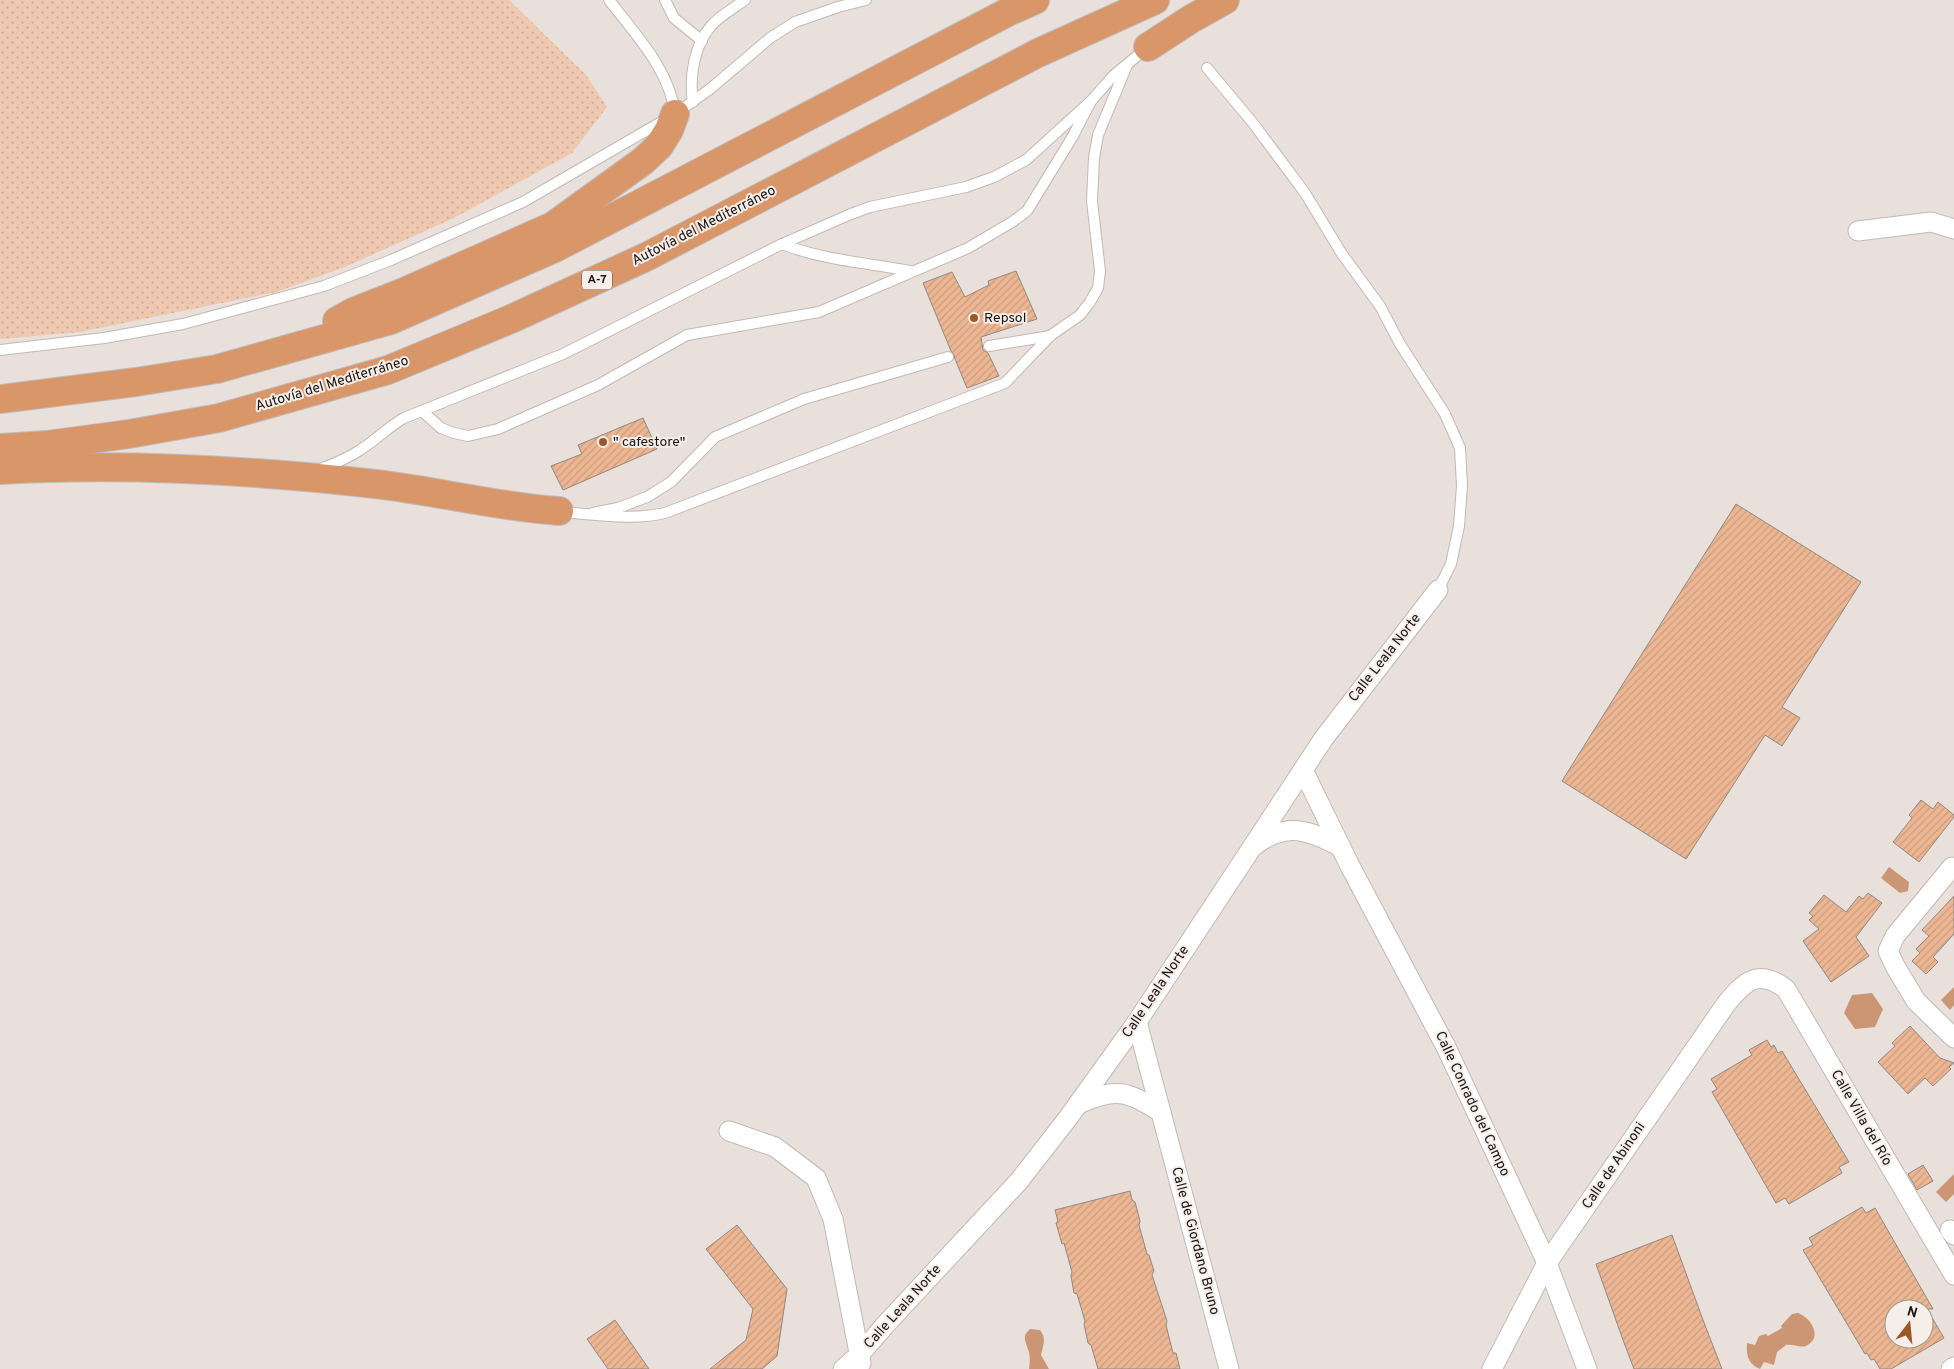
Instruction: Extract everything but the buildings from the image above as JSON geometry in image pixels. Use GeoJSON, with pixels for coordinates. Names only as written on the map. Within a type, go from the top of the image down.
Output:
{"type":"FeatureCollection","features":[{"type":"Feature","properties":{"kind":"highway"},"geometry":{"type":"LineString","coordinates":[[0,399],[136,382],[217,369],[391,320],[555,248],[1010,11],[1035,0]]}},
{"type":"Feature","properties":{"kind":"highway","name":"Autovía del Mediterráneo"},"geometry":{"type":"LineString","coordinates":[[0,448],[47,445],[129,434],[219,418],[388,370],[511,319],[648,256],[1038,53],[1155,0]]}},
{"type":"Feature","properties":{"kind":"highway"},"geometry":{"type":"LineString","coordinates":[[1138,54],[1191,18],[1225,0]]}},
{"type":"Feature","properties":{"kind":"highway"},"geometry":{"type":"LineString","coordinates":[[292,348],[353,312],[404,292],[553,226],[643,161],[659,146],[684,108]]}},
{"type":"Feature","properties":{"kind":"highway"},"geometry":{"type":"LineString","coordinates":[[0,470],[52,467],[138,467],[280,475],[376,484],[560,512]]}},
{"type":"Feature","properties":{"kind":"street"},"geometry":{"type":"LineString","coordinates":[[1858,231],[1931,222],[1954,229]]}},
{"type":"Feature","properties":{"kind":"street","name":"Calle Leala Norte"},"geometry":{"type":"LineString","coordinates":[[843,1369],[861,1362],[886,1324],[1019,1181],[1078,1104],[1137,1022],[1324,738],[1438,590]]}},
{"type":"Feature","properties":{"kind":"street","name":"Calle Conrado del Campo"},"geometry":{"type":"LineString","coordinates":[[1303,770],[1340,847],[1446,1047],[1547,1263],[1587,1369]]}},
{"type":"Feature","properties":{"kind":"street"},"geometry":{"type":"LineString","coordinates":[[1251,848],[1262,840],[1289,830],[1314,833],[1340,847]]}},
{"type":"Feature","properties":{"kind":"street"},"geometry":{"type":"LineString","coordinates":[[1954,869],[1952,866],[1902,929],[1888,951],[1916,1001],[1954,1038]]}},
{"type":"Feature","properties":{"kind":"street","name":"Calle de Abinoni"},"geometry":{"type":"LineString","coordinates":[[1492,1369],[1547,1263],[1726,1004],[1741,986],[1756,978]]}},
{"type":"Feature","properties":{"kind":"street","name":"Calle Villa del Río"},"geometry":{"type":"LineString","coordinates":[[1756,978],[1775,981],[1786,989],[1954,1275]]}},
{"type":"Feature","properties":{"kind":"street","name":"Calle de Giordano Bruno"},"geometry":{"type":"LineString","coordinates":[[1137,1022],[1229,1369]]}},
{"type":"Feature","properties":{"kind":"street"},"geometry":{"type":"LineString","coordinates":[[1078,1104],[1094,1097],[1119,1093],[1131,1095],[1161,1112]]}},
{"type":"Feature","properties":{"kind":"street"},"geometry":{"type":"LineString","coordinates":[[729,1130],[775,1147],[816,1178],[832,1219],[861,1362]]}},
{"type":"Feature","properties":{"kind":"lane"},"geometry":{"type":"LineString","coordinates":[[609,0],[647,50],[668,83],[673,97],[684,108]]}},
{"type":"Feature","properties":{"kind":"lane"},"geometry":{"type":"LineString","coordinates":[[665,0],[674,18],[702,41]]}},
{"type":"Feature","properties":{"kind":"lane"},"geometry":{"type":"LineString","coordinates":[[684,108],[691,90],[695,54],[702,41],[711,26],[745,0]]}},
{"type":"Feature","properties":{"kind":"lane"},"geometry":{"type":"LineString","coordinates":[[0,350],[104,338],[183,324],[324,286],[448,237],[523,202],[684,108],[770,38],[795,22],[838,7],[866,0]]}},
{"type":"Feature","properties":{"kind":"lane"},"geometry":{"type":"LineString","coordinates":[[422,411],[441,428],[454,433],[468,436],[498,429],[598,385],[687,335],[819,312],[968,248],[1012,222],[1027,210],[1073,136],[1091,101],[1104,84],[1138,54]]}},
{"type":"Feature","properties":{"kind":"lane"},"geometry":{"type":"LineString","coordinates":[[560,512],[629,518],[665,512],[1005,383],[1050,336],[1080,314],[1098,288],[1100,272],[1092,201],[1094,158],[1098,135],[1138,54]]}},
{"type":"Feature","properties":{"kind":"lane"},"geometry":{"type":"LineString","coordinates":[[1208,68],[1306,193],[1342,254],[1380,306],[1400,344],[1445,414],[1460,448],[1462,486],[1459,526],[1451,564],[1438,590]]}},
{"type":"Feature","properties":{"kind":"lane"},"geometry":{"type":"LineString","coordinates":[[280,475],[317,470],[340,461],[361,450],[393,424],[563,354],[782,244],[870,207],[966,187],[994,177],[1026,160],[1091,101]]}},
{"type":"Feature","properties":{"kind":"lane"},"geometry":{"type":"LineString","coordinates":[[782,244],[839,258],[911,271]]}},
{"type":"Feature","properties":{"kind":"lane"},"geometry":{"type":"LineString","coordinates":[[989,346],[1050,336]]}},
{"type":"Feature","properties":{"kind":"lane"},"geometry":{"type":"LineString","coordinates":[[590,514],[618,508],[647,497],[671,482],[715,437],[804,399],[948,358]]}},
{"type":"Feature","properties":{"kind":"shaded area"},"geometry":{"type":"Polygon","coordinates":[[[0,0],[509,0],[586,75],[607,107],[572,153],[454,218],[345,267],[276,292],[80,332],[0,339],[0,0]]]}},
{"type":"Feature","properties":{"kind":"shaded area"},"geometry":{"type":"Polygon","coordinates":[[[1889,867],[1909,882],[1908,891],[1900,893],[1881,878],[1889,867]]]}},
{"type":"Feature","properties":{"kind":"shaded area"},"geometry":{"type":"Polygon","coordinates":[[[1954,987],[1954,1005],[1950,1010],[1941,1000],[1954,987]]]}},
{"type":"Feature","properties":{"kind":"shaded area"},"geometry":{"type":"Polygon","coordinates":[[[1872,993],[1883,1009],[1875,1027],[1855,1029],[1844,1013],[1852,995],[1872,993]]]}},
{"type":"Feature","properties":{"kind":"shaded area"},"geometry":{"type":"Polygon","coordinates":[[[1954,1174],[1954,1194],[1946,1202],[1936,1192],[1954,1174]]]}},
{"type":"Feature","properties":{"kind":"shaded area"},"geometry":{"type":"Polygon","coordinates":[[[1798,1313],[1808,1319],[1814,1328],[1814,1338],[1811,1342],[1806,1346],[1786,1345],[1777,1352],[1774,1365],[1764,1362],[1760,1369],[1753,1365],[1748,1355],[1747,1343],[1755,1345],[1759,1336],[1766,1334],[1768,1336],[1782,1328],[1781,1326],[1792,1314],[1798,1313]]]}},
{"type":"Feature","properties":{"kind":"shaded area"},"geometry":{"type":"Polygon","coordinates":[[[1030,1329],[1040,1330],[1042,1333],[1044,1342],[1041,1355],[1049,1369],[1029,1369],[1030,1360],[1025,1337],[1030,1329]]]}},
{"type":"Feature","properties":{"kind":"place","name":"Repsol"},"geometry":{"type":"Point","coordinates":[974,318]}},
{"type":"Feature","properties":{"kind":"place","name":"\" cafestore\""},"geometry":{"type":"Point","coordinates":[603,442]}}]}
